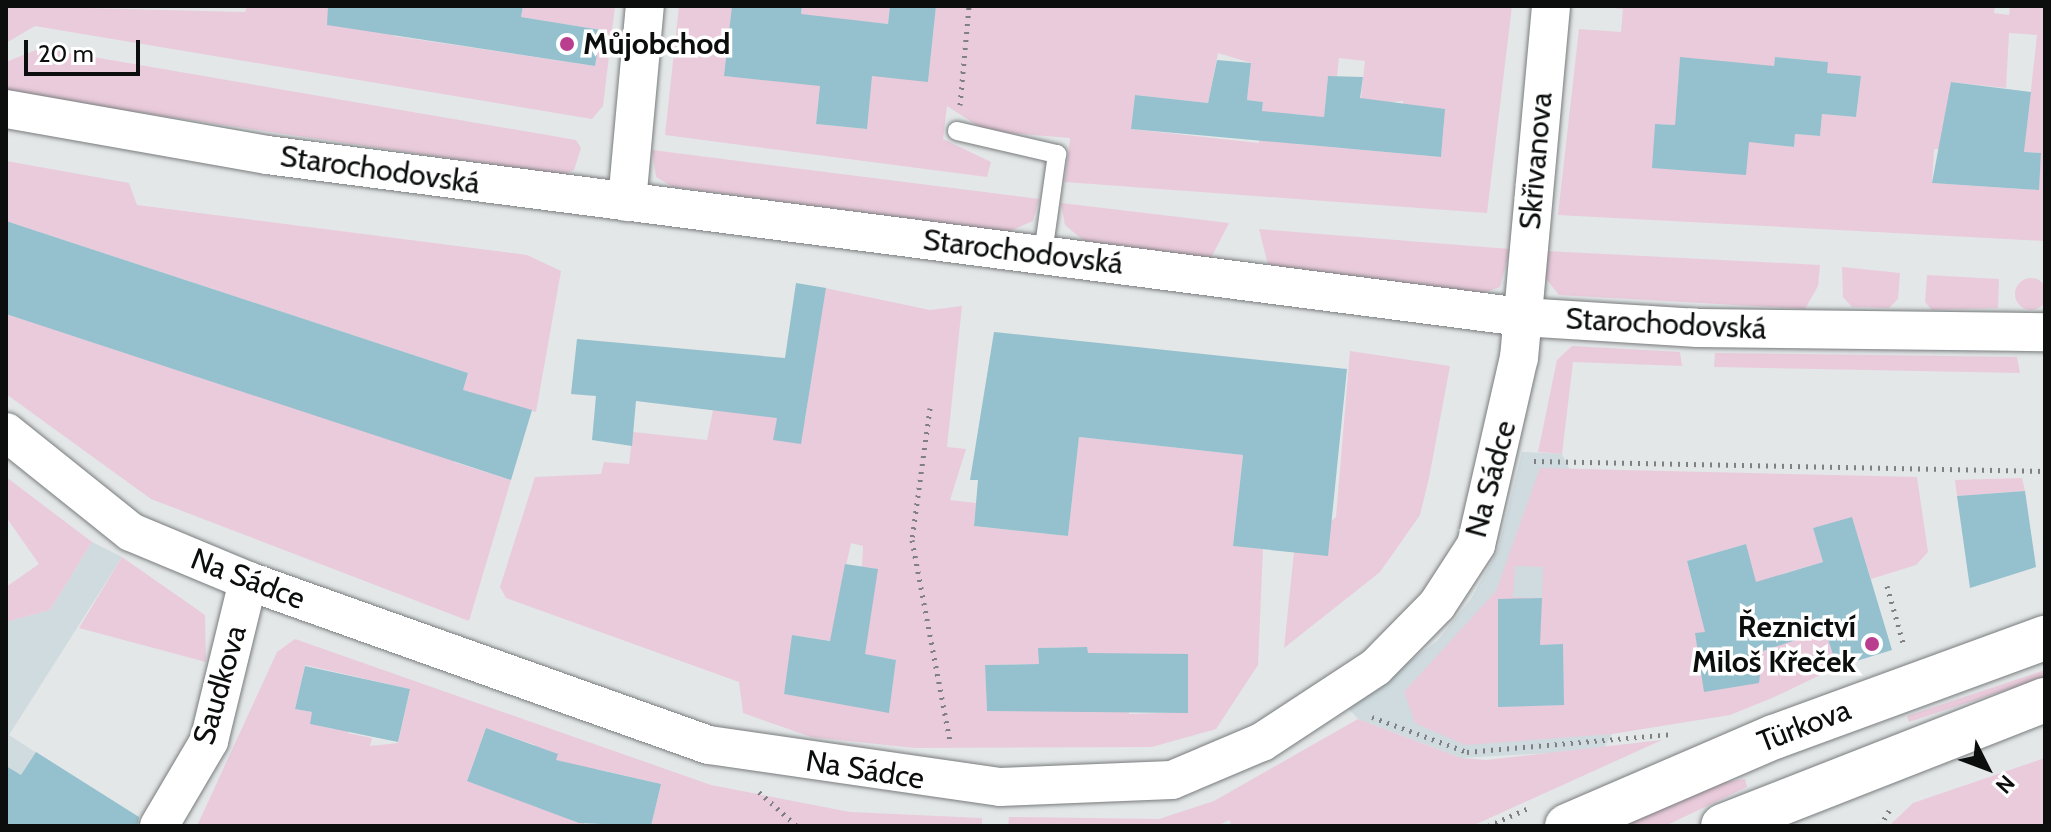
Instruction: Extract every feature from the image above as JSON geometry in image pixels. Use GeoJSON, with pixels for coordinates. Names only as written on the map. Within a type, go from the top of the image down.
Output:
{"type":"FeatureCollection","features":[{"type":"Feature","properties":{"kind":"main road","name":"Türkova"},"geometry":{"type":"LineString","coordinates":[[1556,814],[2045,638]]}},
{"type":"Feature","properties":{"kind":"main road","name":"Türkova"},"geometry":{"type":"LineString","coordinates":[[1723,826],[1805,809],[2045,700]]}},
{"type":"Feature","properties":{"kind":"main road"},"geometry":{"type":"LineString","coordinates":[[1774,737],[1805,809]]}},
{"type":"Feature","properties":{"kind":"street"},"geometry":{"type":"LineString","coordinates":[[627,202],[645,6]]}},
{"type":"Feature","properties":{"kind":"street","name":"Skřivanova"},"geometry":{"type":"LineString","coordinates":[[1522,317],[1551,6]]}},
{"type":"Feature","properties":{"kind":"street","name":"Starochodovská"},"geometry":{"type":"LineString","coordinates":[[6,109],[267,155],[1522,317],[1698,328],[2045,332]]}},
{"type":"Feature","properties":{"kind":"street","name":"Na Sádce"},"geometry":{"type":"LineString","coordinates":[[6,432],[131,532],[248,581],[709,745],[1000,787],[1172,780],[1218,764],[1302,718],[1376,667],[1437,605],[1476,545],[1496,476],[1522,317]]}},
{"type":"Feature","properties":{"kind":"street","name":"Saudkova"},"geometry":{"type":"LineString","coordinates":[[159,826],[209,741],[248,581]]}},
{"type":"Feature","properties":{"kind":"lane"},"geometry":{"type":"LineString","coordinates":[[957,131],[1057,154],[1043,254]]}},
{"type":"Feature","properties":{"kind":"path"},"geometry":{"type":"LineString","coordinates":[[957,131],[969,6]]}},
{"type":"Feature","properties":{"kind":"path"},"geometry":{"type":"LineString","coordinates":[[930,408],[912,540],[953,754]]}},
{"type":"Feature","properties":{"kind":"path"},"geometry":{"type":"LineString","coordinates":[[1529,460],[2045,471]]}},
{"type":"Feature","properties":{"kind":"path"},"geometry":{"type":"LineString","coordinates":[[1887,586],[1906,651]]}},
{"type":"Feature","properties":{"kind":"path"},"geometry":{"type":"LineString","coordinates":[[1358,712],[1467,752],[1682,732]]}},
{"type":"Feature","properties":{"kind":"path"},"geometry":{"type":"LineString","coordinates":[[1670,747],[1683,740]]}},
{"type":"Feature","properties":{"kind":"path"},"geometry":{"type":"LineString","coordinates":[[1488,826],[1556,814]]}},
{"type":"Feature","properties":{"kind":"shaded area"},"geometry":{"type":"Polygon","coordinates":[[[6,6],[245,12],[247,6],[368,6],[394,36],[595,66],[600,30],[521,17],[523,6],[615,6],[603,106],[592,119],[35,26],[6,43],[6,6]]]}},
{"type":"Feature","properties":{"kind":"shaded area"},"geometry":{"type":"Polygon","coordinates":[[[679,6],[732,6],[725,76],[793,83],[802,6],[890,6],[888,24],[856,21],[928,82],[936,6],[1512,6],[1487,213],[1065,182],[1070,138],[986,131],[947,106],[943,139],[991,162],[987,177],[665,135],[679,6]],[[1218,53],[1208,103],[1135,95],[1131,129],[1259,143],[1263,102],[1247,100],[1251,63],[1218,53]],[[1339,58],[1337,76],[1328,76],[1324,117],[1294,114],[1296,144],[1441,157],[1444,120],[1403,107],[1403,101],[1360,105],[1365,61],[1339,58]],[[820,89],[816,124],[867,129],[820,89]]]}},
{"type":"Feature","properties":{"kind":"shaded area"},"geometry":{"type":"Polygon","coordinates":[[[1597,6],[1995,6],[1994,13],[2009,15],[2010,6],[2045,6],[2045,241],[1558,215],[1579,29],[1621,32],[1623,9],[1597,6]],[[2009,33],[2006,88],[1951,82],[1951,150],[1934,149],[1932,183],[2038,190],[2041,153],[2024,152],[2037,35],[2009,33]],[[1775,57],[1774,67],[1680,58],[1675,125],[1655,124],[1653,168],[1754,90],[1766,144],[1793,147],[1795,134],[1820,136],[1822,114],[1856,117],[1861,77],[1827,73],[1827,62],[1775,57]]]}},
{"type":"Feature","properties":{"kind":"shaded area"},"geometry":{"type":"Polygon","coordinates":[[[41,48],[576,140],[581,148],[574,170],[563,175],[6,93],[6,62],[41,48]]]}},
{"type":"Feature","properties":{"kind":"shaded area"},"geometry":{"type":"Polygon","coordinates":[[[652,150],[1039,199],[1033,221],[1008,232],[673,187],[656,177],[652,150]]]}},
{"type":"Feature","properties":{"kind":"shaded area"},"geometry":{"type":"Polygon","coordinates":[[[6,161],[129,183],[137,205],[527,255],[561,271],[536,412],[475,394],[454,462],[511,480],[469,621],[151,499],[6,394],[6,314],[442,456],[468,373],[6,221],[6,161]]]}},
{"type":"Feature","properties":{"kind":"shaded area"},"geometry":{"type":"Polygon","coordinates":[[[1061,203],[1229,223],[1211,258],[1084,241],[1065,225],[1061,203]]]}},
{"type":"Feature","properties":{"kind":"shaded area"},"geometry":{"type":"Polygon","coordinates":[[[1259,229],[1510,249],[1500,287],[1481,294],[1268,265],[1259,229]]]}},
{"type":"Feature","properties":{"kind":"shaded area"},"geometry":{"type":"Polygon","coordinates":[[[1546,251],[1820,265],[1818,286],[1805,309],[1559,295],[1543,275],[1546,251]]]}},
{"type":"Feature","properties":{"kind":"shaded area"},"geometry":{"type":"Polygon","coordinates":[[[1842,267],[1900,273],[1898,299],[1889,308],[1852,307],[1843,297],[1842,267]]]}},
{"type":"Feature","properties":{"kind":"shaded area"},"geometry":{"type":"Polygon","coordinates":[[[1927,275],[1999,279],[1998,308],[1932,310],[1925,302],[1927,275]]]}},
{"type":"Feature","properties":{"kind":"shaded area"},"geometry":{"type":"Polygon","coordinates":[[[2031,278],[2042,283],[2047,294],[2042,305],[2031,310],[2020,305],[2015,294],[2020,283],[2031,278]]]}},
{"type":"Feature","properties":{"kind":"shaded area"},"geometry":{"type":"Polygon","coordinates":[[[825,288],[930,310],[962,306],[947,447],[966,449],[950,500],[976,503],[974,526],[1068,536],[1079,437],[1243,455],[1233,546],[1263,549],[1258,665],[1216,729],[1152,747],[915,748],[811,737],[743,713],[739,682],[506,598],[500,587],[535,477],[601,474],[604,462],[629,464],[633,432],[707,440],[713,410],[805,420],[825,288]],[[851,543],[835,617],[874,568],[862,567],[863,546],[851,543]],[[793,635],[784,694],[889,712],[896,660],[879,657],[877,666],[850,644],[793,635]],[[1087,647],[1039,648],[1039,664],[985,665],[987,711],[1071,710],[1088,695],[1087,647]],[[1129,654],[1129,714],[1188,712],[1188,654],[1129,654]]]}},
{"type":"Feature","properties":{"kind":"shaded area"},"geometry":{"type":"Polygon","coordinates":[[[1572,346],[1680,352],[1682,366],[1573,362],[1562,454],[1538,452],[1557,360],[1572,346]]]}},
{"type":"Feature","properties":{"kind":"shaded area"},"geometry":{"type":"Polygon","coordinates":[[[1350,351],[1450,366],[1429,478],[1420,515],[1380,572],[1284,648],[1294,552],[1336,517],[1350,351]]]}},
{"type":"Feature","properties":{"kind":"shaded area"},"geometry":{"type":"Polygon","coordinates":[[[1715,353],[2017,357],[2020,373],[1714,367],[1715,353]]]}},
{"type":"Feature","properties":{"kind":"shaded area"},"geometry":{"type":"Polygon","coordinates":[[[1522,452],[1562,454],[1569,468],[1612,734],[1603,750],[1461,758],[1358,719],[1348,708],[1437,641],[1471,599],[1498,550],[1522,452]]]}},
{"type":"Feature","properties":{"kind":"shaded area"},"geometry":{"type":"Polygon","coordinates":[[[1540,468],[1917,477],[1928,552],[1916,565],[1871,579],[1852,518],[1813,528],[1823,562],[1782,574],[1802,638],[1825,630],[1837,667],[1730,715],[1612,734],[1465,745],[1415,723],[1404,692],[1496,591],[1540,468]],[[1746,544],[1687,561],[1694,590],[1746,578],[1746,544]],[[1515,566],[1513,597],[1542,598],[1543,567],[1515,566]],[[1538,598],[1498,600],[1498,707],[1564,705],[1563,644],[1540,645],[1538,598]]]}},
{"type":"Feature","properties":{"kind":"shaded area"},"geometry":{"type":"Polygon","coordinates":[[[6,477],[92,542],[50,610],[6,622],[6,587],[39,564],[6,517],[6,477]]]}},
{"type":"Feature","properties":{"kind":"shaded area"},"geometry":{"type":"Polygon","coordinates":[[[2022,478],[2025,491],[1957,496],[1955,480],[2022,478]]]}},
{"type":"Feature","properties":{"kind":"shaded area"},"geometry":{"type":"Polygon","coordinates":[[[92,542],[122,557],[9,735],[144,823],[6,826],[6,622],[50,610],[92,542]]]}},
{"type":"Feature","properties":{"kind":"shaded area"},"geometry":{"type":"Polygon","coordinates":[[[122,557],[205,615],[206,662],[79,628],[122,557]]]}},
{"type":"Feature","properties":{"kind":"shaded area"},"geometry":{"type":"Polygon","coordinates":[[[295,639],[711,785],[850,812],[982,818],[982,826],[651,826],[661,784],[597,769],[584,824],[592,826],[197,826],[277,652],[295,639]],[[305,665],[295,709],[312,712],[311,724],[334,729],[350,720],[348,733],[372,738],[370,746],[398,743],[410,689],[305,665]],[[486,728],[467,780],[539,808],[535,745],[486,728]]]}},
{"type":"Feature","properties":{"kind":"shaded area"},"geometry":{"type":"Polygon","coordinates":[[[2045,670],[2045,677],[1909,722],[1907,716],[2045,670]]]}},
{"type":"Feature","properties":{"kind":"shaded area"},"geometry":{"type":"Polygon","coordinates":[[[1358,719],[1461,758],[1486,760],[1662,740],[1472,826],[1232,826],[1229,820],[1217,826],[1008,826],[1009,817],[1159,819],[1214,801],[1358,719]]]}},
{"type":"Feature","properties":{"kind":"shaded area"},"geometry":{"type":"Polygon","coordinates":[[[2045,758],[2045,826],[1889,826],[1913,803],[2045,758]]]}},
{"type":"Feature","properties":{"kind":"shaded area"},"geometry":{"type":"Polygon","coordinates":[[[1745,779],[1747,787],[1665,826],[1614,826],[1702,786],[1745,779]]]}},
{"type":"Feature","properties":{"kind":"building"},"geometry":{"type":"Polygon","coordinates":[[[328,6],[523,6],[521,17],[601,30],[595,66],[327,25],[328,6]]]}},
{"type":"Feature","properties":{"kind":"building"},"geometry":{"type":"Polygon","coordinates":[[[732,6],[802,6],[801,14],[888,24],[890,6],[936,6],[928,82],[872,76],[867,129],[816,124],[820,86],[724,76],[732,6]]]}},
{"type":"Feature","properties":{"kind":"building"},"geometry":{"type":"Polygon","coordinates":[[[1680,57],[1774,66],[1775,57],[1828,62],[1827,73],[1861,76],[1856,117],[1822,114],[1820,136],[1795,134],[1794,147],[1749,142],[1746,175],[1652,168],[1655,124],[1675,125],[1680,57]]]}},
{"type":"Feature","properties":{"kind":"building"},"geometry":{"type":"Polygon","coordinates":[[[1217,60],[1251,63],[1247,100],[1263,102],[1262,111],[1324,117],[1328,76],[1363,77],[1360,98],[1445,109],[1441,157],[1131,129],[1135,95],[1208,103],[1217,60]]]}},
{"type":"Feature","properties":{"kind":"building"},"geometry":{"type":"Polygon","coordinates":[[[1951,82],[2031,92],[2024,152],[2041,153],[2039,190],[1932,183],[1951,82]]]}},
{"type":"Feature","properties":{"kind":"building"},"geometry":{"type":"Polygon","coordinates":[[[6,221],[468,373],[463,390],[532,410],[511,480],[6,314],[6,221]]]}},
{"type":"Feature","properties":{"kind":"building"},"geometry":{"type":"Polygon","coordinates":[[[796,283],[826,288],[801,444],[773,440],[777,418],[636,401],[632,446],[592,440],[596,396],[571,394],[577,339],[785,358],[796,283]]]}},
{"type":"Feature","properties":{"kind":"building"},"geometry":{"type":"Polygon","coordinates":[[[994,332],[1347,369],[1328,556],[1233,546],[1243,455],[1079,437],[1068,536],[974,526],[978,480],[970,480],[994,332]]]}},
{"type":"Feature","properties":{"kind":"building"},"geometry":{"type":"Polygon","coordinates":[[[2025,491],[2036,567],[1970,588],[1957,496],[2025,491]]]}},
{"type":"Feature","properties":{"kind":"building"},"geometry":{"type":"Polygon","coordinates":[[[1852,517],[1892,650],[1837,667],[1825,630],[1763,651],[1759,683],[1704,692],[1695,633],[1705,632],[1687,561],[1746,544],[1756,582],[1823,562],[1813,528],[1852,517]]]}},
{"type":"Feature","properties":{"kind":"building"},"geometry":{"type":"Polygon","coordinates":[[[845,564],[878,569],[865,654],[896,660],[889,713],[784,694],[792,635],[830,641],[845,564]]]}},
{"type":"Feature","properties":{"kind":"building"},"geometry":{"type":"Polygon","coordinates":[[[1542,598],[1540,645],[1563,644],[1564,705],[1498,707],[1498,599],[1542,598]]]}},
{"type":"Feature","properties":{"kind":"building"},"geometry":{"type":"Polygon","coordinates":[[[1087,647],[1088,653],[1188,654],[1188,713],[987,711],[985,665],[1039,664],[1038,648],[1087,647]]]}},
{"type":"Feature","properties":{"kind":"building"},"geometry":{"type":"Polygon","coordinates":[[[305,666],[410,689],[398,742],[310,724],[312,712],[295,709],[305,666]]]}},
{"type":"Feature","properties":{"kind":"building"},"geometry":{"type":"Polygon","coordinates":[[[486,728],[558,754],[556,760],[661,784],[651,826],[579,823],[467,781],[486,728]]]}},
{"type":"Feature","properties":{"kind":"building"},"geometry":{"type":"Polygon","coordinates":[[[36,752],[139,817],[137,826],[6,826],[6,766],[21,775],[36,752]]]}},
{"type":"Feature","properties":{"kind":"place","name":"Můjobchod"},"geometry":{"type":"Point","coordinates":[567,44]}},
{"type":"Feature","properties":{"kind":"place","name":"Řeznictví Miloš Křeček"},"geometry":{"type":"Point","coordinates":[1872,644]}}]}
